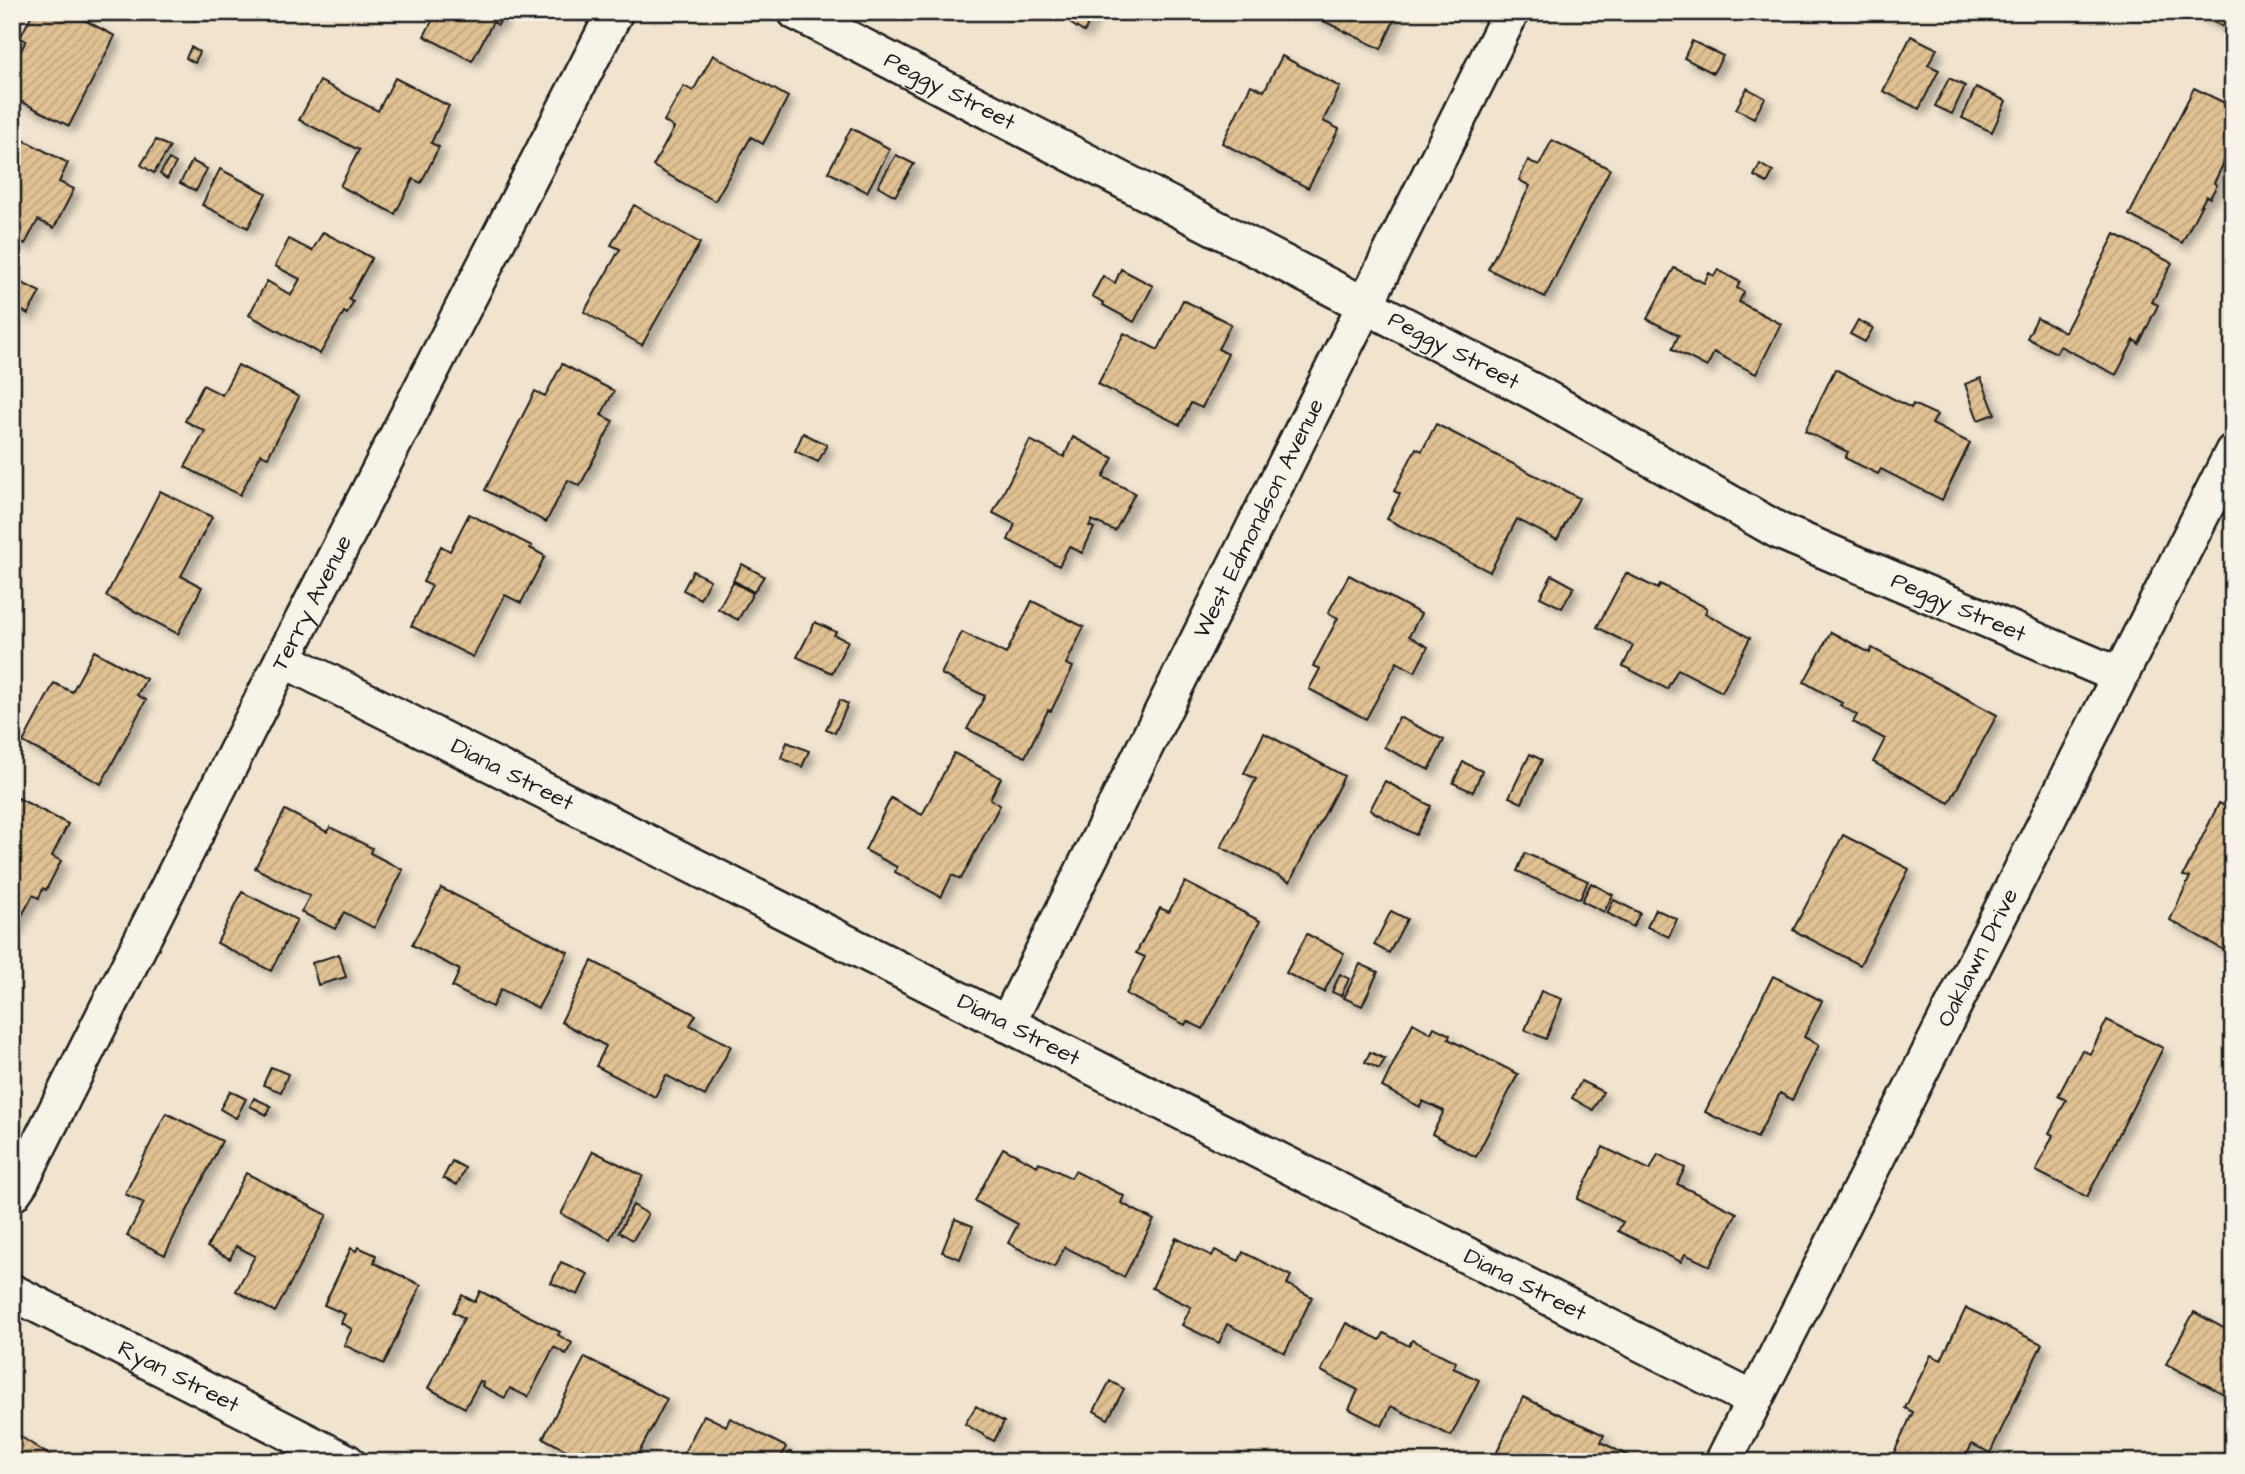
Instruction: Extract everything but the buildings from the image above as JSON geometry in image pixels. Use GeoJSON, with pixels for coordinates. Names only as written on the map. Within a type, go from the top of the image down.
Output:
{"type":"FeatureCollection","features":[{"type":"Feature","properties":{"kind":"street","name":"Terry Avenue"},"geometry":{"type":"LineString","coordinates":[[12,1194],[21,1181],[283,659],[615,12]]}},
{"type":"Feature","properties":{"kind":"street","name":"Peggy Street"},"geometry":{"type":"LineString","coordinates":[[796,12],[1538,394],[1779,531],[2120,676]]}},
{"type":"Feature","properties":{"kind":"street","name":"West Edmondson Avenue"},"geometry":{"type":"LineString","coordinates":[[1007,1024],[1511,12]]}},
{"type":"Feature","properties":{"kind":"street","name":"Oaklawn Drive"},"geometry":{"type":"LineString","coordinates":[[1723,1462],[2233,452]]}},
{"type":"Feature","properties":{"kind":"street","name":"Diana Street"},"geometry":{"type":"LineString","coordinates":[[283,659],[1754,1400]]}},
{"type":"Feature","properties":{"kind":"street","name":"Ryan Street"},"geometry":{"type":"LineString","coordinates":[[12,1292],[348,1462]]}}]}
